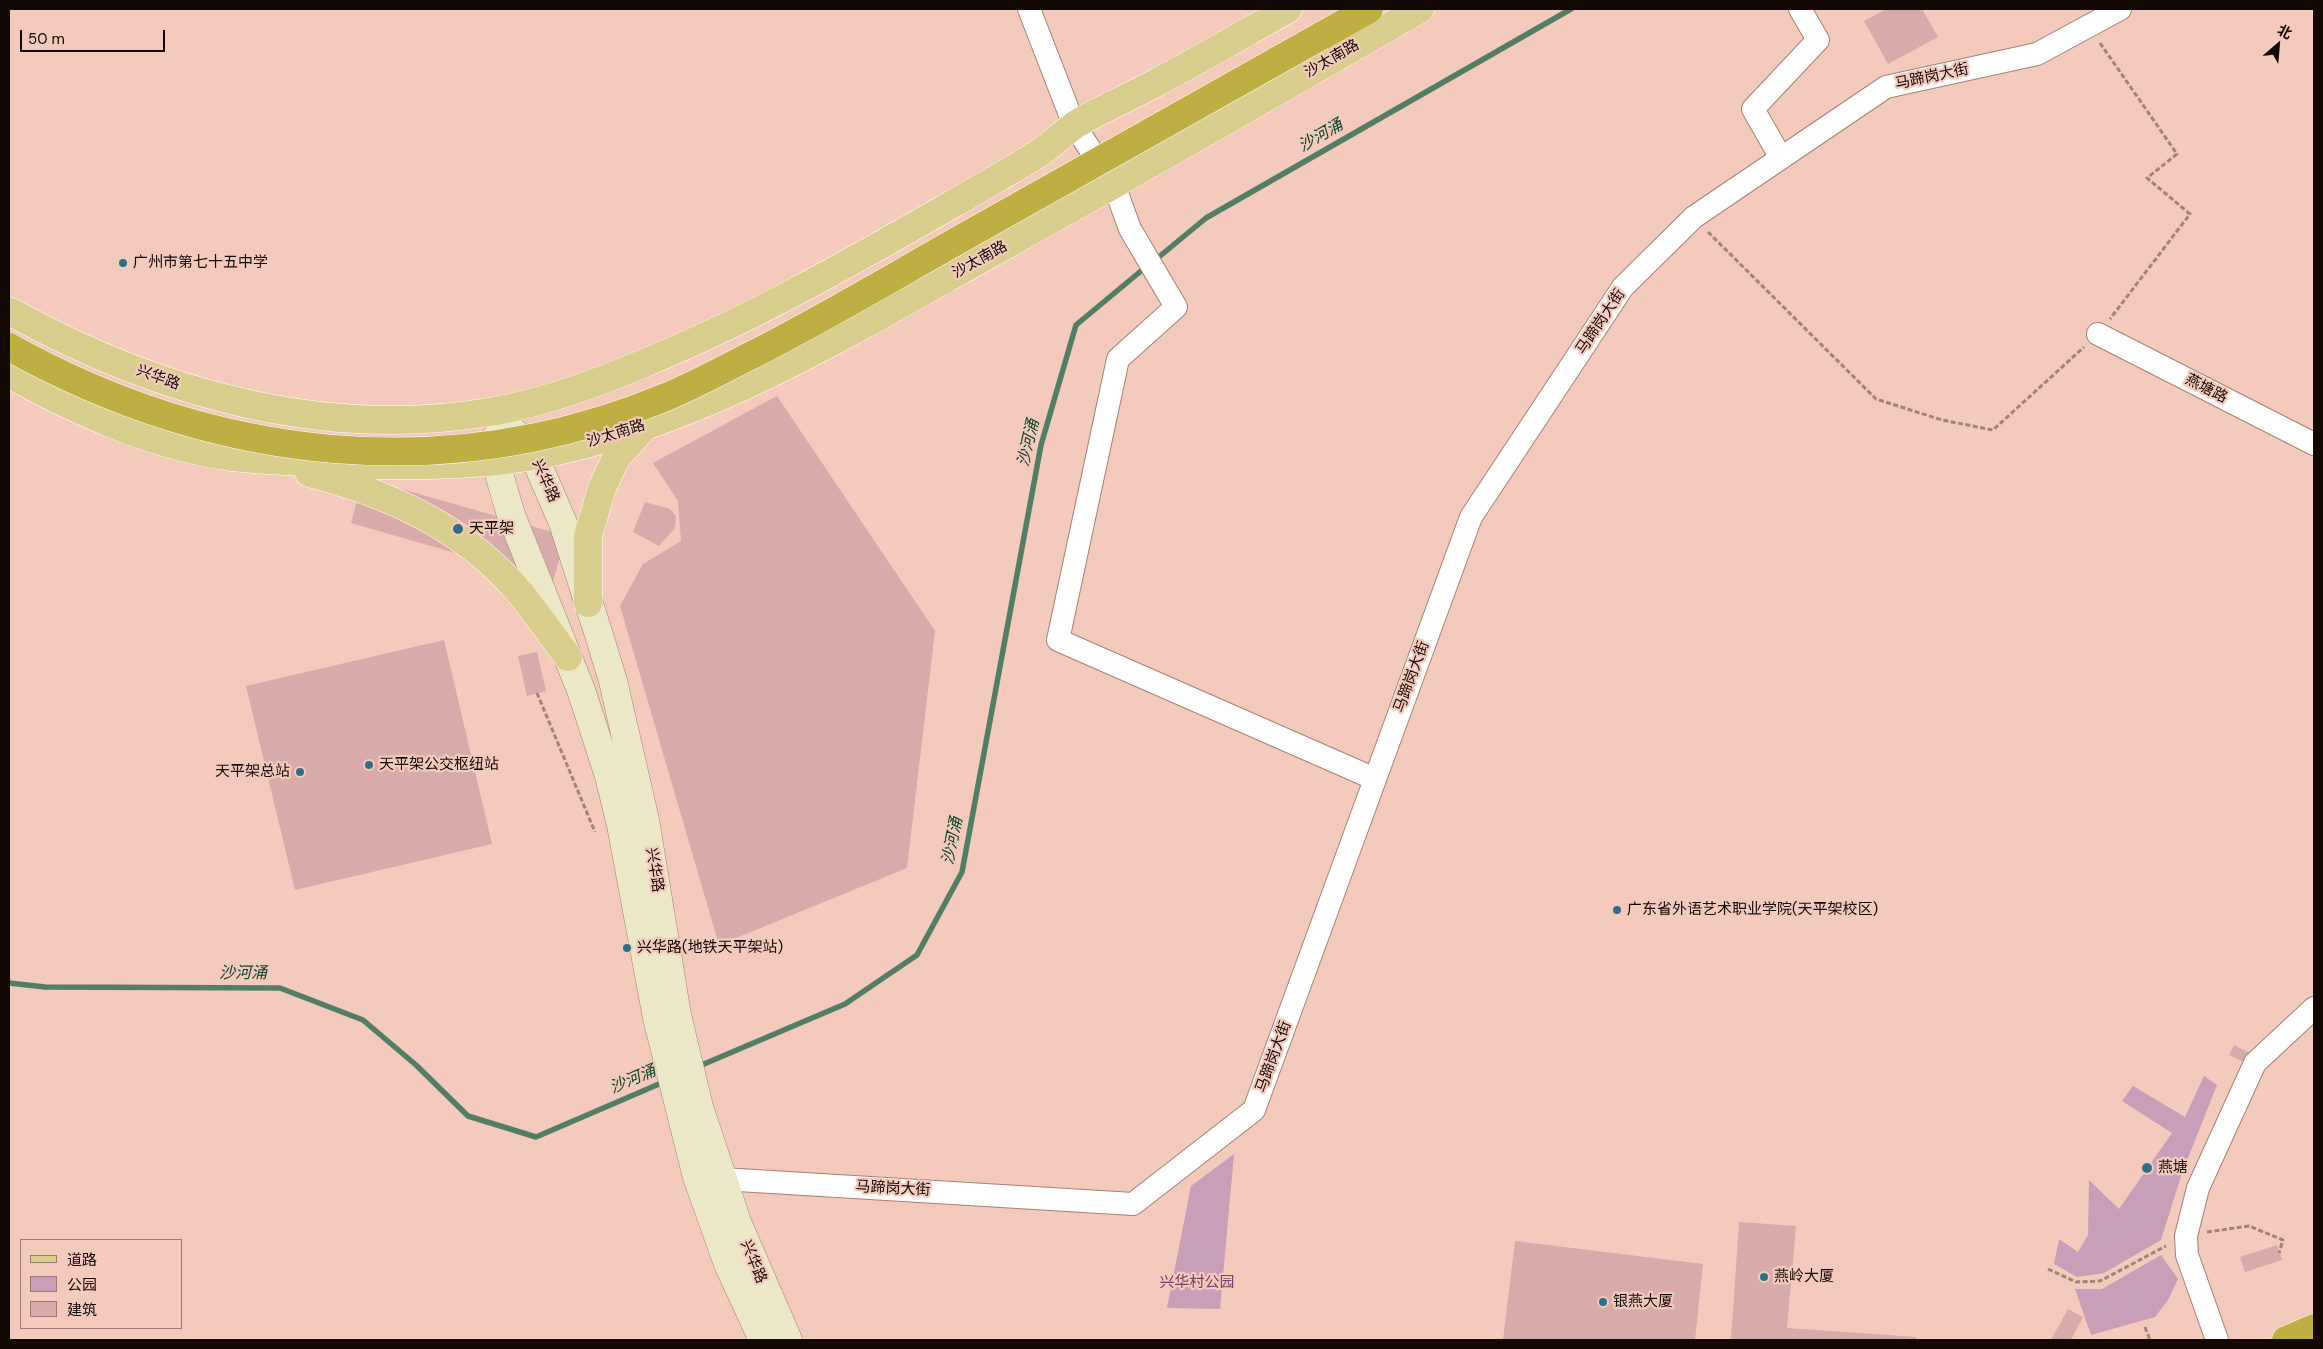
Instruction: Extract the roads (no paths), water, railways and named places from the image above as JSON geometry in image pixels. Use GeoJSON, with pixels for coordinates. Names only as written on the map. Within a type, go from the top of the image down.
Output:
{"type":"FeatureCollection","features":[{"type":"Feature","properties":{"kind":"highway"},"geometry":{"type":"LineString","coordinates":[[9,347],[78,382],[140,408],[232,434],[294,446],[351,451],[407,452],[485,446],[539,436],[650,403],[717,373],[847,305],[1368,9]]}},
{"type":"Feature","properties":{"kind":"highway"},"geometry":{"type":"LineString","coordinates":[[2286,1340],[2314,1328]]}},
{"type":"Feature","properties":{"kind":"main road"},"geometry":{"type":"LineString","coordinates":[[496,411],[558,395],[609,378],[668,354],[740,320],[990,182],[1046,149],[1074,125],[1160,81],[1288,9]]}},
{"type":"Feature","properties":{"kind":"main road","name":"沙太南路"},"geometry":{"type":"LineString","coordinates":[[516,458],[645,426],[728,393],[786,366],[1114,184],[1420,9]]}},
{"type":"Feature","properties":{"kind":"main road","name":"兴华路"},"geometry":{"type":"LineString","coordinates":[[9,311],[79,347],[163,382],[222,399],[304,416],[386,422],[415,421],[496,411]]}},
{"type":"Feature","properties":{"kind":"main road"},"geometry":{"type":"LineString","coordinates":[[9,374],[67,405],[130,430],[204,452],[252,458],[378,465],[453,465],[516,458]]}},
{"type":"Feature","properties":{"kind":"main road","name":"兴华路"},"geometry":{"type":"LineString","coordinates":[[496,411],[516,458],[563,523],[613,681],[645,820],[667,1016]]}},
{"type":"Feature","properties":{"kind":"main road","name":"兴华路"},"geometry":{"type":"LineString","coordinates":[[496,411],[516,458],[511,515],[568,657],[609,776],[689,1106],[722,1179],[762,1283],[788,1340]]}},
{"type":"Feature","properties":{"kind":"main road"},"geometry":{"type":"LineString","coordinates":[[588,603],[588,536],[602,488],[616,458],[645,426]]}},
{"type":"Feature","properties":{"kind":"main road"},"geometry":{"type":"LineString","coordinates":[[252,458],[343,482],[378,494],[410,508],[450,531],[484,557],[520,593],[568,657]]}},
{"type":"Feature","properties":{"kind":"main road","name":"兴华路"},"geometry":{"type":"LineString","coordinates":[[689,1106],[686,1141],[710,1218],[728,1264],[764,1340]]}},
{"type":"Feature","properties":{"kind":"street"},"geometry":{"type":"LineString","coordinates":[[1029,9],[1074,125],[1114,184],[1130,229],[1176,307],[1118,359],[1058,640],[1375,780]]}},
{"type":"Feature","properties":{"kind":"street"},"geometry":{"type":"LineString","coordinates":[[1781,158],[1754,109],[1818,40],[1800,9]]}},
{"type":"Feature","properties":{"kind":"street","name":"马蹄岗大街"},"geometry":{"type":"LineString","coordinates":[[722,1179],[1133,1204],[1254,1110],[1470,517],[1623,287],[1694,217],[1886,87],[2037,54],[2120,9]]}},
{"type":"Feature","properties":{"kind":"street","name":"燕塘路"},"geometry":{"type":"LineString","coordinates":[[2098,334],[2314,444]]}},
{"type":"Feature","properties":{"kind":"street"},"geometry":{"type":"LineString","coordinates":[[2217,1340],[2187,1255],[2186,1236],[2198,1188],[2255,1063],[2314,1008]]}},
{"type":"Feature","properties":{"kind":"waterway","name":"沙河涌"},"geometry":{"type":"LineString","coordinates":[[1154,261],[1206,218],[1571,9]]}},
{"type":"Feature","properties":{"kind":"waterway","name":"沙河涌"},"geometry":{"type":"LineString","coordinates":[[697,1067],[845,1004],[917,955],[962,872],[1041,445],[1076,325],[1147,266]]}},
{"type":"Feature","properties":{"kind":"waterway","name":"沙河涌"},"geometry":{"type":"LineString","coordinates":[[9,983],[45,987],[280,988],[363,1020],[416,1065],[468,1116],[536,1137],[666,1081]]}},
{"type":"Feature","properties":{"kind":"place","name":"广州市第七十五中学"},"geometry":{"type":"Point","coordinates":[123,263]}},
{"type":"Feature","properties":{"kind":"place","name":"天平架"},"geometry":{"type":"Point","coordinates":[458,529]}},
{"type":"Feature","properties":{"kind":"place","name":"天平架公交枢纽站"},"geometry":{"type":"Point","coordinates":[369,765]}},
{"type":"Feature","properties":{"kind":"place","name":"天平架总站"},"geometry":{"type":"Point","coordinates":[300,772]}},
{"type":"Feature","properties":{"kind":"place","name":"广东省外语艺术职业学院(天平架校区)"},"geometry":{"type":"Point","coordinates":[1617,910]}},
{"type":"Feature","properties":{"kind":"place","name":"兴华路(地铁天平架站)"},"geometry":{"type":"Point","coordinates":[627,948]}},
{"type":"Feature","properties":{"kind":"place","name":"燕塘"},"geometry":{"type":"Point","coordinates":[2147,1168]}},
{"type":"Feature","properties":{"kind":"place","name":"燕岭大厦"},"geometry":{"type":"Point","coordinates":[1764,1277]}},
{"type":"Feature","properties":{"kind":"place","name":"银燕大厦"},"geometry":{"type":"Point","coordinates":[1603,1302]}},
{"type":"Feature","properties":{"kind":"park label","name":"兴华村公园"},"geometry":{"type":"Point","coordinates":[1197,1283]}}]}
